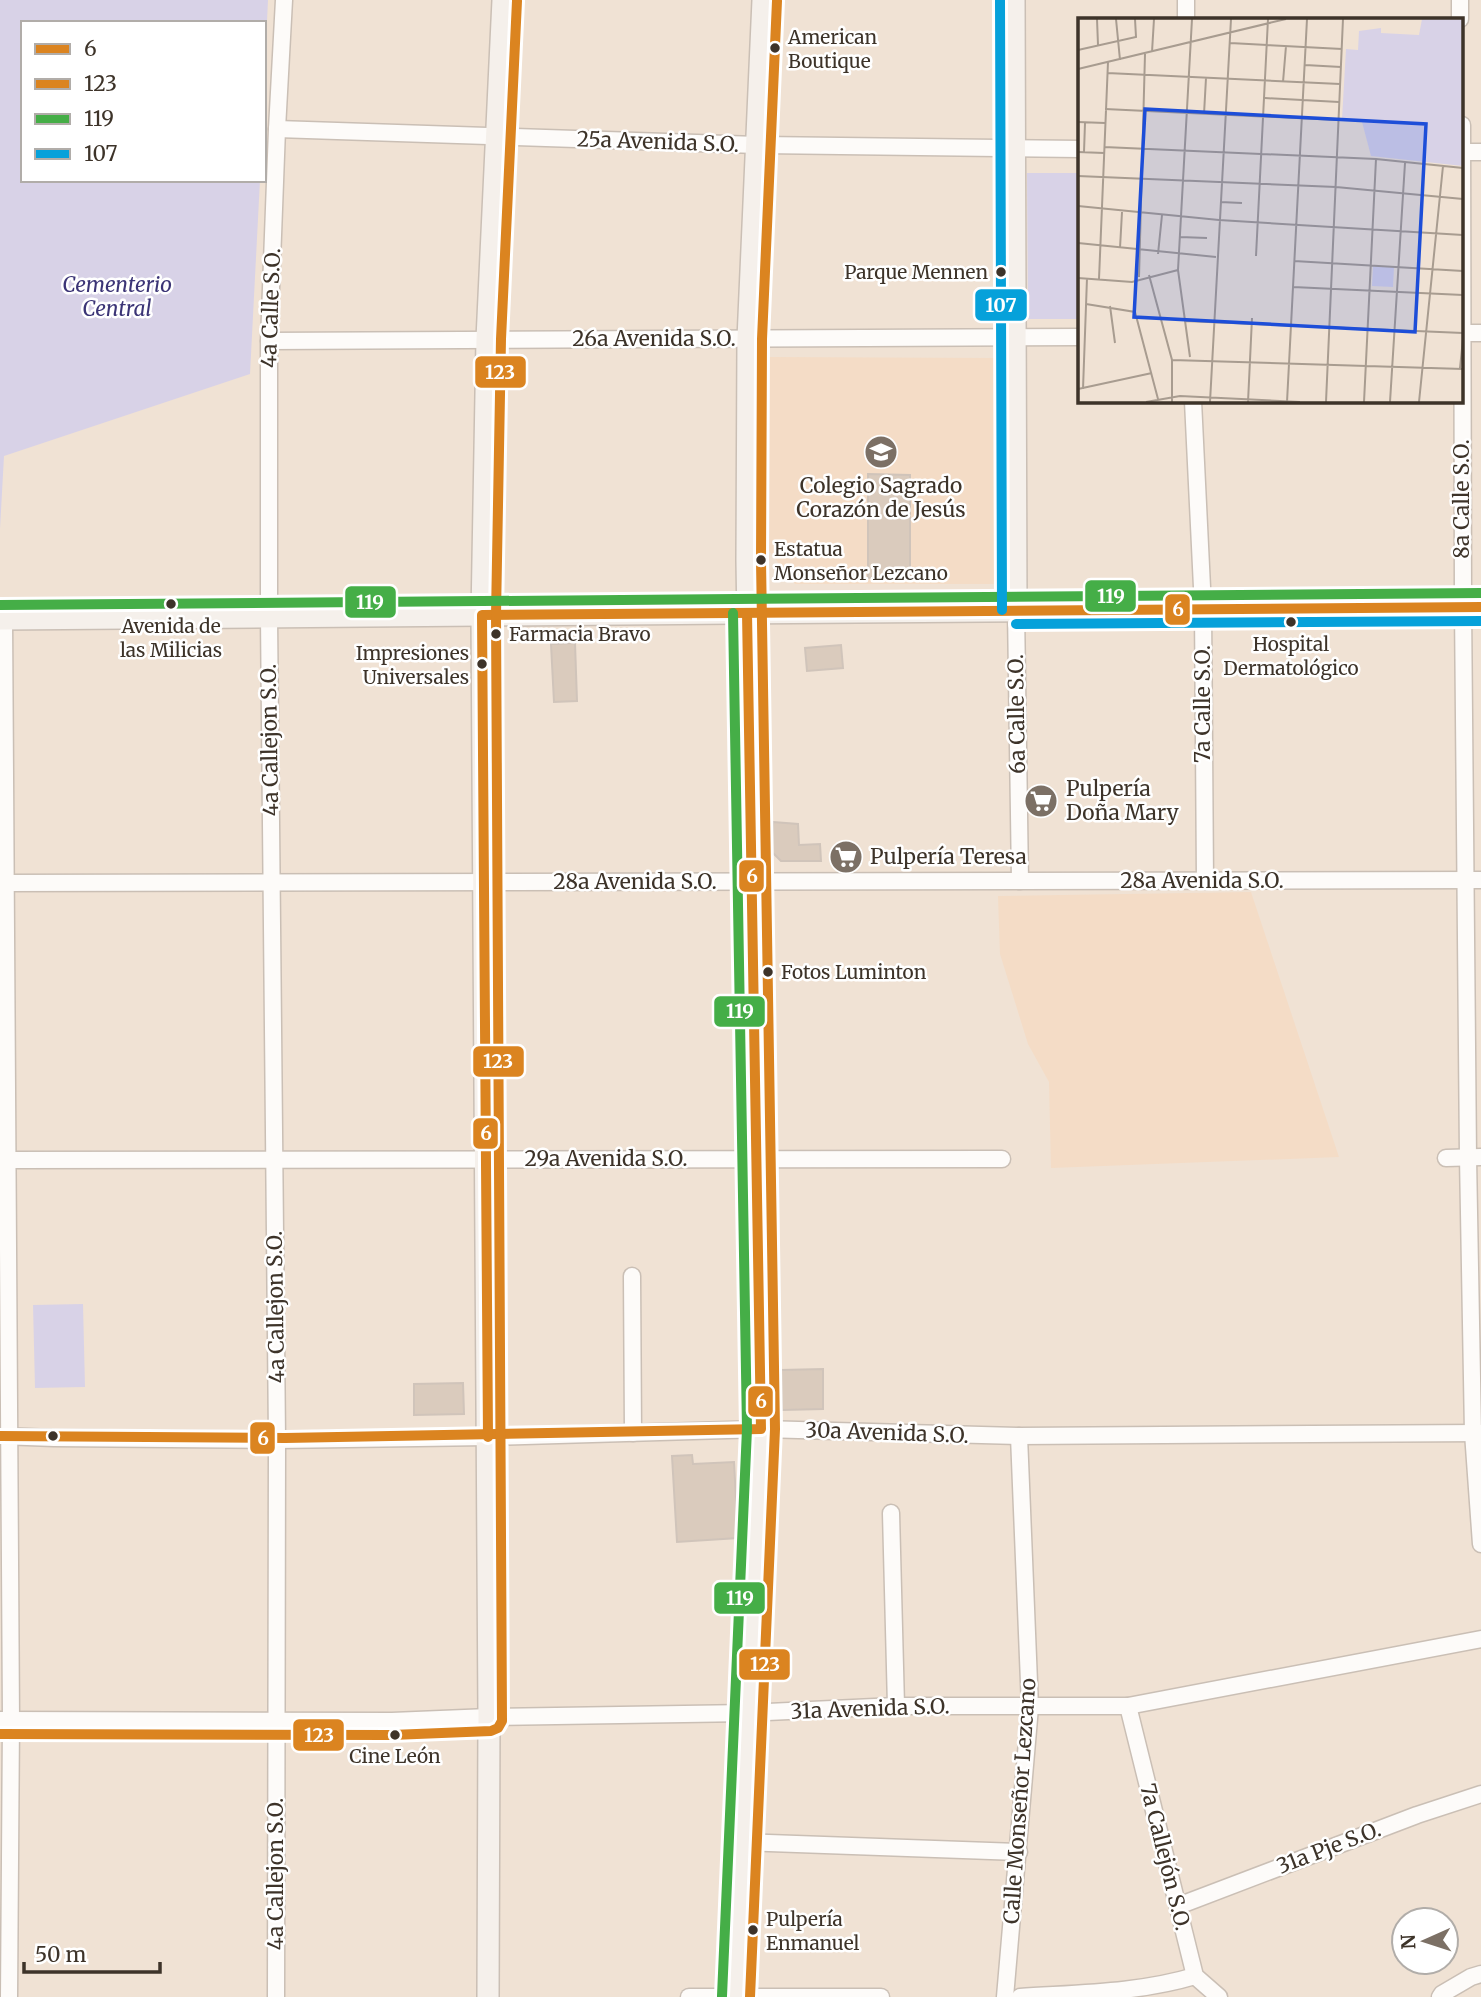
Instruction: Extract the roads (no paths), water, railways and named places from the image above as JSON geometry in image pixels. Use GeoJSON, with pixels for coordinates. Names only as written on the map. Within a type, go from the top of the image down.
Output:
{"type":"FeatureCollection","features":[{"type":"Feature","properties":{"kind":"street","name":"4a Calle S.O."},"geometry":{"type":"LineString","coordinates":[[269,617],[269,341],[285,0]]}},
{"type":"Feature","properties":{"kind":"street"},"geometry":{"type":"LineString","coordinates":[[488,1997],[488,1437],[482,615],[487,339],[503,0]]}},
{"type":"Feature","properties":{"kind":"street"},"geometry":{"type":"LineString","coordinates":[[736,1996],[761,1429],[747,613],[748,340],[763,0]]}},
{"type":"Feature","properties":{"kind":"street","name":"6a Calle S.O."},"geometry":{"type":"LineString","coordinates":[[1014,0],[1016,610],[1020,881]]}},
{"type":"Feature","properties":{"kind":"street"},"geometry":{"type":"LineString","coordinates":[[1186,0],[1186,18]]}},
{"type":"Feature","properties":{"kind":"street"},"geometry":{"type":"LineString","coordinates":[[1460,0],[1460,18]]}},
{"type":"Feature","properties":{"kind":"street","name":"25a Avenida S.O."},"geometry":{"type":"LineString","coordinates":[[277,129],[757,145],[1078,149]]}},
{"type":"Feature","properties":{"kind":"street","name":"26a Avenida S.O."},"geometry":{"type":"LineString","coordinates":[[269,341],[1078,337]]}},
{"type":"Feature","properties":{"kind":"street","name":"8a Calle S.O."},"geometry":{"type":"LineString","coordinates":[[1464,388],[1472,606],[1474,1157],[1481,1544]]}},
{"type":"Feature","properties":{"kind":"street","name":"7a Calle S.O."},"geometry":{"type":"LineString","coordinates":[[1193,402],[1203,608],[1205,881]]}},
{"type":"Feature","properties":{"kind":"street"},"geometry":{"type":"LineString","coordinates":[[9,1997],[2,619],[1472,606]]}},
{"type":"Feature","properties":{"kind":"street","name":"4a Callejon S.O."},"geometry":{"type":"LineString","coordinates":[[269,617],[277,1440],[276,1997]]}},
{"type":"Feature","properties":{"kind":"street","name":"28a Avenida S.O."},"geometry":{"type":"LineString","coordinates":[[3,883],[1473,880]]}},
{"type":"Feature","properties":{"kind":"street"},"geometry":{"type":"LineString","coordinates":[[1446,1158],[1474,1157]]}},
{"type":"Feature","properties":{"kind":"street","name":"29a Avenida S.O."},"geometry":{"type":"LineString","coordinates":[[4,1160],[1002,1158]]}},
{"type":"Feature","properties":{"kind":"street"},"geometry":{"type":"LineString","coordinates":[[632,1276],[634,1433]]}},
{"type":"Feature","properties":{"kind":"street","name":"30a Avenida S.O."},"geometry":{"type":"LineString","coordinates":[[5,1436],[277,1440],[761,1429],[1019,1436],[1477,1433]]}},
{"type":"Feature","properties":{"kind":"street","name":"Calle Monseñor Lezcano"},"geometry":{"type":"LineString","coordinates":[[1005,1997],[1030,1707],[1019,1436]]}},
{"type":"Feature","properties":{"kind":"street"},"geometry":{"type":"LineString","coordinates":[[891,1513],[896,1706]]}},
{"type":"Feature","properties":{"kind":"street","name":"31a Avenida S.O."},"geometry":{"type":"LineString","coordinates":[[6,1720],[392,1721],[748,1713],[896,1706],[1128,1706],[1481,1639]]}},
{"type":"Feature","properties":{"kind":"street","name":"7a Callejón S.O."},"geometry":{"type":"LineString","coordinates":[[1128,1706],[1195,1976]]}},
{"type":"Feature","properties":{"kind":"street","name":"31a Pje S.O."},"geometry":{"type":"LineString","coordinates":[[1178,1906],[1417,1815],[1481,1794]]}},
{"type":"Feature","properties":{"kind":"street"},"geometry":{"type":"LineString","coordinates":[[743,1842],[1019,1852]]}},
{"type":"Feature","properties":{"kind":"street"},"geometry":{"type":"LineString","coordinates":[[1440,1997],[1481,1974]]}},
{"type":"Feature","properties":{"kind":"street"},"geometry":{"type":"LineString","coordinates":[[1020,1997],[1138,1989],[1195,1976],[1219,1997]]}},
{"type":"Feature","properties":{"kind":"street"},"geometry":{"type":"LineString","coordinates":[[689,1997],[881,1997]]}},
{"type":"Feature","properties":{"kind":"place","name":"American Boutique"},"geometry":{"type":"Point","coordinates":[775,48]}},
{"type":"Feature","properties":{"kind":"place","name":"Parque Mennen"},"geometry":{"type":"Point","coordinates":[1001,272]}},
{"type":"Feature","properties":{"kind":"place","name":"Colegio Sagrado Corazón de Jesús"},"geometry":{"type":"Point","coordinates":[881,452]}},
{"type":"Feature","properties":{"kind":"place","name":"Estatua Monseñor Lezcano"},"geometry":{"type":"Point","coordinates":[761,560]}},
{"type":"Feature","properties":{"kind":"place","name":"Avenida de las Milicias"},"geometry":{"type":"Point","coordinates":[171,604]}},
{"type":"Feature","properties":{"kind":"place","name":"Hospital Dermatológico"},"geometry":{"type":"Point","coordinates":[1291,622]}},
{"type":"Feature","properties":{"kind":"place","name":"Farmacia Bravo"},"geometry":{"type":"Point","coordinates":[496,634]}},
{"type":"Feature","properties":{"kind":"place","name":"Impresiones Universales"},"geometry":{"type":"Point","coordinates":[482,664]}},
{"type":"Feature","properties":{"kind":"place","name":"Pulpería Doña Mary"},"geometry":{"type":"Point","coordinates":[1041,801]}},
{"type":"Feature","properties":{"kind":"place","name":"Pulpería Teresa"},"geometry":{"type":"Point","coordinates":[846,857]}},
{"type":"Feature","properties":{"kind":"place","name":"Fotos Luminton"},"geometry":{"type":"Point","coordinates":[768,972]}},
{"type":"Feature","properties":{"kind":"place","name":"Cine León"},"geometry":{"type":"Point","coordinates":[395,1735]}},
{"type":"Feature","properties":{"kind":"place","name":"Pulpería Enmanuel"},"geometry":{"type":"Point","coordinates":[753,1930]}},
{"type":"Feature","properties":{"kind":"park label","name":"Cementerio Central"},"geometry":{"type":"Point","coordinates":[117,297]}}]}
